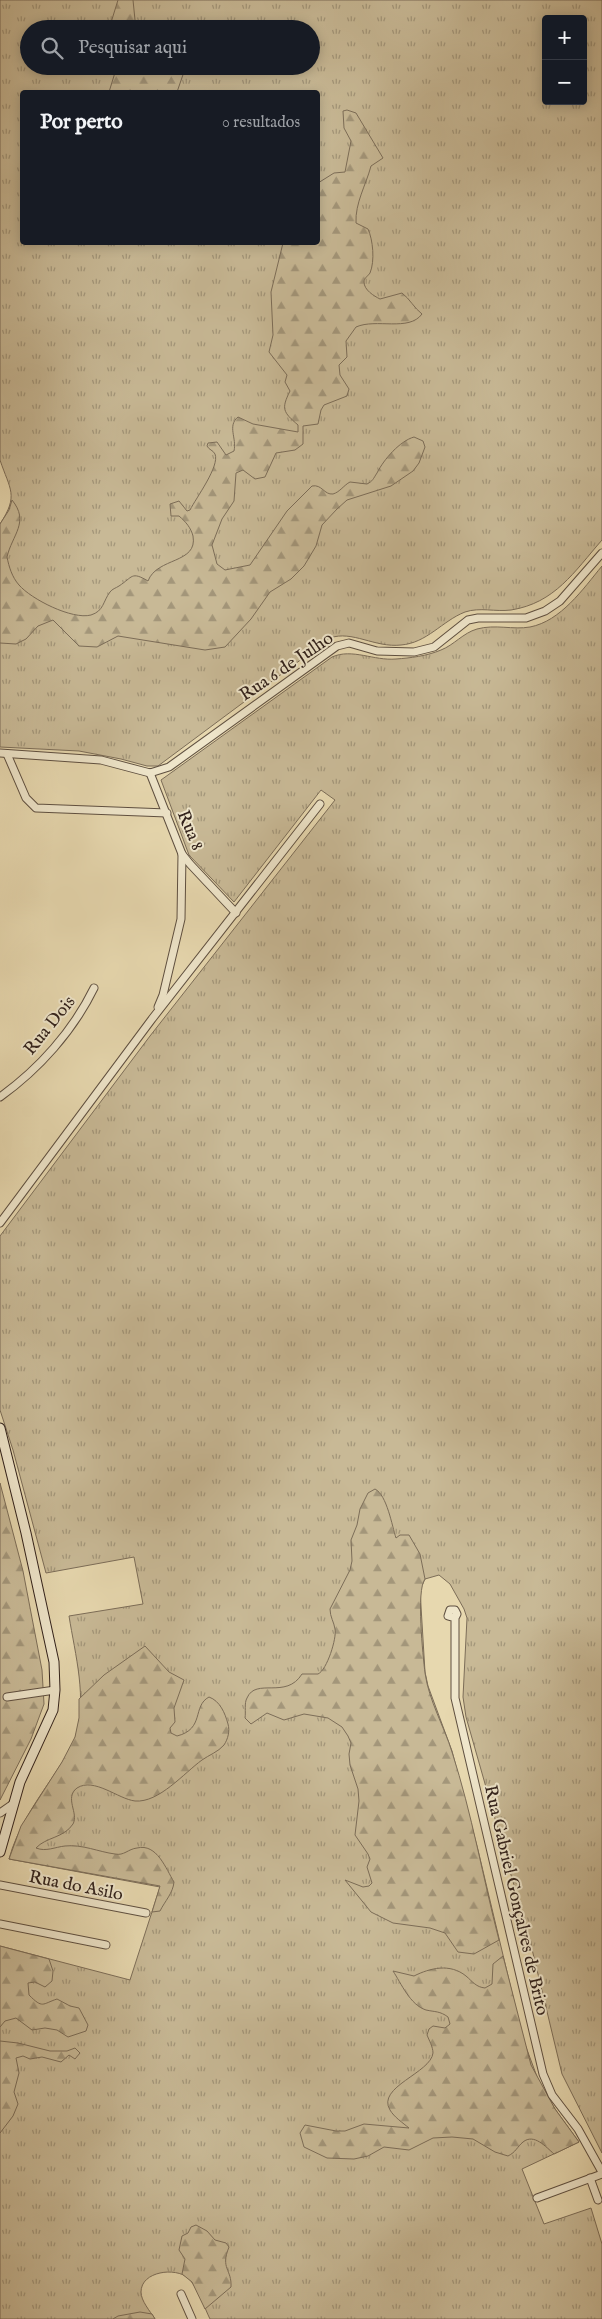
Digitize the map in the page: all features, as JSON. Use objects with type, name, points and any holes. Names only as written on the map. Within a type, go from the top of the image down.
[{"type":"street","name":"Rua 6 de Julho","points":[[150,773],[169,767],[337,646],[349,643],[376,651],[414,652],[434,647],[468,620],[478,618],[526,618],[545,611],[560,602],[602,553]]},
{"type":"street","points":[[4,754],[101,760],[150,773]]},
{"type":"street","points":[[4,754],[28,802],[36,808],[167,813]]},
{"type":"street","name":"Rua 8","points":[[150,773],[182,854],[236,914]]},
{"type":"street","points":[[0,1224],[152,1020],[320,804]]},
{"type":"street","points":[[152,1020],[163,996],[177,940],[180,919],[182,854]]},
{"type":"street","name":"Rua Dois","points":[[0,1097],[42,1061],[55,1046],[77,1019],[94,988]]},
{"type":"street","points":[[0,1428],[26,1533],[54,1662],[56,1690],[53,1710],[20,1782],[0,1852]]},
{"type":"street","name":"Rua Gabriel Gonçalves de Brito","points":[[454,1618],[455,1698],[543,2074],[552,2095],[578,2129],[602,2173]]},
{"type":"street","points":[[7,1697],[56,1690]]},
{"type":"street","points":[[0,1813],[13,1804]]},
{"type":"street","name":"Rua do Asilo","points":[[0,1885],[146,1913]]},
{"type":"street","points":[[0,1924],[106,1945]]},
{"type":"street","points":[[537,2198],[602,2173]]},
{"type":"street","points":[[590,2178],[598,2200]]},
{"type":"street","points":[[181,2294],[192,2319]]},
{"type":"green space","points":[[0,0],[602,0],[602,540],[573,574],[552,593],[540,601],[511,610],[476,610],[465,612],[427,636],[401,645],[382,644],[347,636],[330,638],[158,766],[147,766],[79,751],[0,747],[0,524],[9,506],[11,492],[0,460]]},
{"type":"green space","points":[[118,0],[133,0],[135,20],[112,20]]},
{"type":"green space","points":[[114,75],[183,75],[178,90],[110,90]]},
{"type":"green space","points":[[347,110],[356,113],[383,158],[371,166],[356,216],[356,223],[368,229],[372,245],[372,268],[365,279],[364,285],[380,299],[402,293],[422,314],[416,319],[401,324],[373,324],[356,327],[346,341],[347,357],[339,365],[340,375],[349,389],[347,396],[324,405],[318,424],[303,426],[303,444],[295,450],[276,453],[265,477],[255,479],[243,470],[236,473],[234,501],[222,519],[212,545],[217,564],[225,570],[250,565],[287,511],[312,486],[333,494],[350,482],[367,484],[373,480],[393,451],[403,442],[414,437],[423,441],[425,447],[419,463],[413,471],[391,486],[347,500],[337,509],[322,525],[316,546],[304,566],[291,579],[270,592],[251,619],[225,647],[205,650],[118,636],[97,647],[79,646],[53,620],[38,626],[26,639],[16,644],[0,643],[0,524],[9,510],[12,500],[20,515],[20,522],[7,557],[11,572],[17,582],[25,591],[52,607],[73,614],[91,615],[101,608],[111,591],[132,576],[138,576],[148,581],[153,573],[189,551],[193,545],[192,533],[188,525],[179,516],[171,516],[170,504],[179,501],[187,511],[190,510],[207,482],[216,459],[215,454],[207,446],[208,443],[217,442],[226,455],[234,451],[233,424],[238,417],[253,424],[298,432],[298,425],[289,417],[285,410],[285,402],[290,391],[285,382],[287,375],[269,352],[273,335],[271,292],[283,245],[320,245],[320,182],[334,173],[345,172],[351,141],[344,128],[343,111]]},
{"type":"green space","points":[[602,566],[602,2153],[562,2074],[531,1945],[466,1717],[463,1697],[467,1618],[450,1584],[439,1575],[425,1579],[420,1590],[425,1672],[428,1686],[452,1751],[478,1850],[523,2039],[539,2082],[555,2109],[579,2142],[522,2169],[544,2224],[591,2208],[602,2244],[602,2319],[210,2319],[192,2282],[183,2275],[168,2272],[153,2275],[147,2279],[141,2292],[142,2299],[155,2319],[0,2319],[0,1946],[130,1980],[160,1887],[9,1859],[12,1848],[27,1817],[65,1758],[75,1738],[79,1723],[79,1677],[69,1616],[143,1604],[134,1557],[46,1573],[13,1450],[0,1410],[0,1236],[150,1036],[335,800],[321,790],[234,902],[189,855],[161,780],[332,657],[355,654],[401,659],[436,652],[477,629],[490,627],[524,628],[541,624],[552,618],[570,603]]},
{"type":"green space","points":[[0,1483],[23,1571],[42,1670],[44,1704],[31,1739],[0,1800]]},
{"type":"green space","points":[[375,1489],[386,1504],[396,1538],[400,1535],[409,1535],[420,1554],[425,1579],[421,1596],[421,1624],[427,1683],[459,1775],[499,1940],[474,1954],[458,1952],[445,1933],[430,1928],[393,1923],[371,1912],[345,1880],[363,1887],[369,1886],[372,1883],[367,1867],[370,1859],[355,1835],[359,1801],[358,1789],[350,1765],[351,1743],[342,1727],[328,1718],[304,1714],[284,1720],[267,1713],[251,1724],[245,1718],[246,1700],[251,1692],[257,1689],[288,1686],[295,1682],[302,1674],[318,1674],[325,1667],[331,1653],[335,1633],[330,1609],[350,1570],[352,1561],[351,1540],[357,1525],[360,1509],[368,1493]]},
{"type":"green space","points":[[145,1646],[169,1672],[184,1680],[174,1708],[175,1722],[170,1728],[171,1733],[177,1736],[186,1733],[195,1723],[201,1706],[209,1697],[222,1708],[228,1724],[228,1735],[224,1745],[202,1760],[171,1786],[144,1800],[135,1801],[91,1785],[77,1788],[72,1796],[73,1824],[65,1832],[40,1844],[36,1848],[47,1849],[78,1846],[118,1854],[137,1848],[144,1847],[150,1849],[160,1858],[174,1882],[160,1911],[152,1912],[160,1886],[9,1859],[21,1826],[62,1762],[75,1737],[79,1718],[79,1699],[104,1675]]},
{"type":"green space","points":[[0,1946],[49,1959],[53,1971],[52,1981],[45,1987],[35,1982],[28,1983],[29,1995],[40,2004],[57,1999],[70,2006],[79,2008],[88,2025],[86,2031],[68,2037],[57,2030],[45,2028],[32,2030],[16,2018],[5,2021],[0,2027]]},
{"type":"green space","points":[[503,1956],[531,2065],[555,2109],[579,2142],[554,2154],[540,2142],[531,2139],[523,2142],[508,2156],[495,2152],[473,2139],[433,2138],[409,2150],[384,2147],[368,2156],[354,2159],[327,2158],[304,2147],[300,2133],[305,2125],[336,2131],[345,2131],[364,2124],[409,2128],[390,2110],[388,2102],[391,2094],[430,2060],[433,2053],[427,2035],[429,2029],[433,2026],[445,2028],[450,2024],[448,2017],[445,2015],[426,2010],[415,2003],[406,1993],[393,1971],[414,1976],[433,1969],[453,1969],[477,1985],[485,1988],[492,1984],[493,1964]]},
{"type":"green space","points":[[0,2041],[18,2043],[50,2051],[67,2051],[75,2048],[80,2053],[75,2059],[69,2055],[61,2062],[42,2057],[30,2059],[23,2056],[16,2058],[19,2073],[14,2092],[18,2104],[13,2116],[0,2133]]},
{"type":"green space","points":[[196,2225],[207,2231],[215,2240],[226,2243],[229,2247],[226,2265],[231,2287],[205,2309],[192,2282],[182,2274],[185,2259],[179,2250],[182,2236],[188,2233],[191,2227]]},
{"type":"green space","points":[[140,2312],[152,2314],[155,2319],[113,2319],[118,2316]]}]
